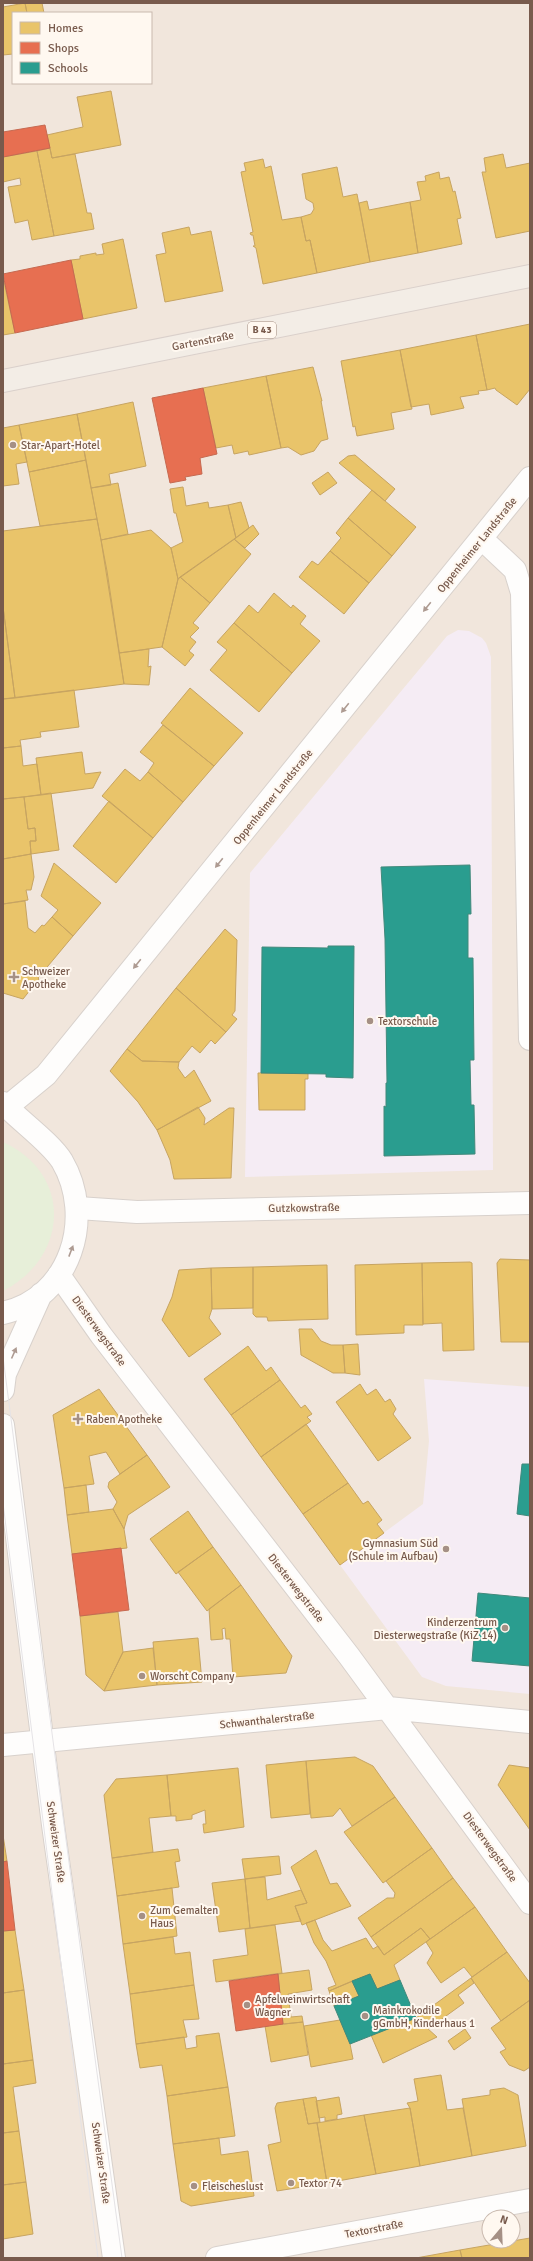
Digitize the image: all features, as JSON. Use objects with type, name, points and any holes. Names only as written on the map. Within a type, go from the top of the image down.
[{"type":"main road","name":"Gartenstraße","points":[[3,381],[527,278]]},
{"type":"street","name":"Oppenheimer Landstraße","points":[[4,1110],[46,1075],[482,540],[530,478]]},
{"type":"street","points":[[482,540],[515,570],[522,593],[528,801],[530,1039]]},
{"type":"street","points":[[3,1313],[27,1304],[42,1294],[59,1275],[74,1244],[78,1226],[78,1208],[75,1191],[61,1160],[50,1147],[4,1110]]},
{"type":"street","name":"Gutzkowstraße","points":[[78,1208],[137,1212],[530,1203]]},
{"type":"street","name":"Diesterwegstraße","points":[[59,1275],[100,1334],[388,1708],[530,1903]]},
{"type":"street","points":[[3,1390],[5,1374],[42,1294]]},
{"type":"street","name":"Schweizer Straße","points":[[3,1425],[44,1741],[53,1825],[114,2258]]},
{"type":"street","name":"Schwanthalerstraße","points":[[3,1745],[388,1708],[530,1722]]},
{"type":"street","name":"Textorstraße","points":[[217,2258],[530,2200]]},
{"type":"shaded area","points":[[3,3],[530,3],[530,2258],[3,2258]]},
{"type":"shaded area","name":"Textorschule","points":[[458,630],[469,631],[482,638],[486,643],[491,657],[493,1170],[245,1177],[250,873],[447,636]]},
{"type":"shaded area","name":"Gymnasium Süd (Schule im Aufbau)","points":[[424,1379],[530,1387],[530,1694],[446,1686],[422,1677],[340,1565],[423,1504],[429,1441]]},
{"type":"green space","points":[[3,1142],[26,1156],[42,1174],[51,1194],[54,1216],[50,1237],[41,1258],[25,1276],[3,1291]]},
{"type":"building: Homes","points":[[25,3],[27,12],[12,12],[12,54],[3,55],[3,7]]},
{"type":"building: Homes","points":[[25,3],[42,3],[44,12],[27,12]]},
{"type":"building: Homes","points":[[111,91],[121,145],[52,158],[47,135],[83,127],[77,97]]},
{"type":"building: Homes","points":[[50,148],[52,158],[75,154],[87,213],[91,213],[94,229],[54,236],[37,151]]},
{"type":"building: Homes","points":[[37,151],[54,236],[32,240],[28,220],[15,223],[8,187],[21,185],[20,178],[3,182],[3,157]]},
{"type":"building: Homes","points":[[503,154],[506,168],[530,163],[530,231],[496,238],[482,172],[486,172],[484,158]]},
{"type":"building: Homes","points":[[263,159],[265,168],[271,166],[282,220],[301,217],[306,241],[310,240],[317,273],[263,284],[256,248],[253,246],[255,246],[253,235],[250,233],[253,232],[241,172],[246,171],[244,163]]},
{"type":"building: Homes","points":[[337,167],[343,197],[357,194],[370,262],[317,273],[310,240],[306,241],[301,217],[311,214],[314,209],[313,203],[306,199],[302,174]]},
{"type":"building: Homes","points":[[439,172],[440,179],[449,177],[453,192],[455,191],[461,218],[457,219],[462,244],[418,253],[410,202],[421,200],[417,182],[426,181],[425,176]]},
{"type":"building: Homes","points":[[367,201],[369,210],[410,202],[418,253],[370,262],[359,203]]},
{"type":"building: Homes","points":[[189,227],[191,235],[211,231],[223,291],[165,302],[156,255],[166,253],[162,233]]},
{"type":"building: Homes","points":[[123,239],[137,308],[83,319],[71,260],[80,259],[80,256],[96,253],[96,255],[104,254],[102,244]]},
{"type":"building: Homes","points":[[3,277],[15,333],[3,335]]},
{"type":"building: Homes","points":[[530,324],[530,389],[517,405],[495,388],[487,390],[476,335]]},
{"type":"building: Homes","points":[[476,335],[487,390],[478,391],[479,394],[460,397],[464,408],[431,415],[429,404],[411,407],[400,350]]},
{"type":"building: Homes","points":[[400,350],[412,409],[391,413],[394,429],[357,436],[355,426],[353,427],[341,361]]},
{"type":"building: Homes","points":[[313,367],[322,401],[328,439],[321,441],[314,451],[301,455],[288,447],[281,448],[266,376]]},
{"type":"building: Homes","points":[[266,376],[281,448],[249,455],[248,451],[234,454],[232,445],[216,448],[203,388]]},
{"type":"building: Homes","points":[[133,402],[146,466],[109,474],[111,485],[91,488],[77,414]]},
{"type":"building: Homes","points":[[77,414],[86,460],[29,472],[19,425]]},
{"type":"building: Homes","name":"Star-Apart-Hotel","points":[[19,425],[27,462],[16,464],[19,484],[3,486],[3,428]]},
{"type":"building: Homes","points":[[355,455],[395,489],[385,501],[339,463],[348,456]]},
{"type":"building: Homes","points":[[86,460],[97,519],[40,526],[29,472]]},
{"type":"building: Homes","points":[[328,472],[337,483],[320,495],[312,483]]},
{"type":"building: Homes","points":[[118,483],[128,534],[101,540],[91,488]]},
{"type":"building: Homes","points":[[183,487],[186,506],[208,502],[209,508],[228,505],[236,538],[178,579],[171,548],[183,542],[176,513],[174,513],[170,489]]},
{"type":"building: Homes","points":[[372,490],[416,527],[392,556],[348,518]]},
{"type":"building: Homes","points":[[241,502],[249,528],[236,538],[228,505]]},
{"type":"building: Homes","points":[[348,518],[392,556],[369,583],[330,551],[341,538],[336,533]]},
{"type":"building: Homes","points":[[97,519],[107,571],[124,684],[15,698],[3,607],[3,531]]},
{"type":"building: Homes","points":[[253,525],[259,534],[245,548],[234,539]]},
{"type":"building: Homes","points":[[151,530],[171,548],[178,579],[162,647],[119,653],[101,540]]},
{"type":"building: Homes","points":[[234,539],[251,554],[210,603],[180,577]]},
{"type":"building: Homes","points":[[330,551],[369,583],[344,614],[299,577],[312,561],[318,565]]},
{"type":"building: Homes","points":[[180,577],[210,603],[193,623],[199,628],[190,637],[196,642],[189,651],[194,655],[185,666],[162,647],[178,579]]},
{"type":"building: Homes","points":[[274,593],[291,608],[293,605],[306,616],[300,624],[320,641],[292,673],[234,623],[249,605],[258,613]]},
{"type":"building: Homes","points":[[3,607],[15,698],[3,699]]},
{"type":"building: Homes","points":[[234,623],[292,673],[259,712],[210,670],[227,650],[217,642]]},
{"type":"building: Homes","points":[[149,649],[148,667],[151,666],[149,685],[124,684],[119,653]]},
{"type":"building: Homes","points":[[190,688],[243,733],[214,766],[161,723]]},
{"type":"building: Homes","points":[[74,690],[79,727],[40,732],[41,737],[20,740],[21,746],[3,748],[3,699]]},
{"type":"building: Homes","points":[[163,725],[214,766],[183,802],[148,772],[154,763],[140,752]]},
{"type":"building: Homes","points":[[21,746],[23,766],[37,764],[41,795],[3,799],[3,748]]},
{"type":"building: Homes","points":[[82,752],[85,774],[101,772],[93,788],[41,795],[36,758]]},
{"type":"building: Homes","points":[[125,769],[140,781],[148,772],[183,802],[153,838],[102,796]]},
{"type":"building: Homes","points":[[51,793],[59,850],[31,854],[30,841],[36,841],[35,828],[28,829],[24,797]]},
{"type":"building: Homes","points":[[24,797],[28,829],[35,828],[36,841],[30,841],[31,854],[3,859],[3,799]]},
{"type":"building: Homes","points":[[109,801],[153,838],[116,883],[73,846]]},
{"type":"building: Homes","points":[[31,854],[34,877],[31,890],[26,890],[28,900],[3,904],[3,859]]},
{"type":"building: Homes","points":[[54,863],[101,903],[73,936],[52,917],[58,910],[41,896]]},
{"type":"building: Homes","points":[[25,901],[28,928],[35,933],[52,917],[73,936],[38,978],[39,979],[23,999],[3,993],[3,904]]},
{"type":"building: Homes","points":[[225,929],[237,940],[235,1011],[232,1015],[237,1019],[226,1032],[176,988]]},
{"type":"building: Homes","points":[[176,988],[226,1032],[215,1044],[211,1040],[200,1053],[192,1046],[179,1062],[142,1061],[127,1049]]},
{"type":"building: Homes","points":[[127,1049],[142,1061],[179,1062],[178,1068],[185,1078],[194,1070],[211,1101],[157,1130],[138,1102],[110,1071]]},
{"type":"building: Homes","points":[[258,1073],[308,1073],[308,1079],[305,1079],[305,1110],[259,1110]]},
{"type":"building: Homes","points":[[198,1107],[205,1118],[204,1125],[229,1108],[234,1108],[231,1178],[174,1179],[170,1160],[157,1130]]},
{"type":"building: Homes","points":[[500,1259],[530,1260],[530,1342],[501,1342],[497,1263]]},
{"type":"building: Homes","points":[[422,1263],[472,1263],[474,1350],[443,1351],[442,1323],[423,1324]]},
{"type":"building: Homes","points":[[422,1263],[423,1325],[404,1325],[404,1333],[356,1335],[355,1265]]},
{"type":"building: Homes","points":[[327,1265],[328,1319],[268,1321],[267,1317],[256,1317],[253,1314],[253,1267]]},
{"type":"building: Homes","points":[[253,1267],[253,1308],[212,1309],[211,1268]]},
{"type":"building: Homes","points":[[211,1268],[212,1309],[209,1318],[221,1334],[189,1357],[162,1320],[172,1297],[179,1270]]},
{"type":"building: Homes","points":[[299,1329],[312,1329],[321,1341],[331,1345],[343,1345],[345,1373],[333,1373],[301,1355]]},
{"type":"building: Homes","points":[[358,1344],[360,1375],[345,1373],[343,1345]]},
{"type":"building: Homes","points":[[248,1346],[266,1371],[271,1367],[280,1380],[231,1415],[204,1379]]},
{"type":"building: Homes","points":[[280,1380],[301,1408],[305,1405],[312,1414],[307,1417],[311,1421],[261,1457],[231,1415]]},
{"type":"building: Homes","points":[[360,1384],[367,1395],[376,1389],[385,1402],[390,1399],[396,1409],[393,1414],[411,1438],[378,1461],[336,1402]]},
{"type":"building: Homes","points":[[99,1389],[147,1455],[120,1474],[106,1452],[89,1456],[94,1484],[64,1488],[53,1415]]},
{"type":"building: Homes","points":[[306,1424],[348,1483],[303,1514],[261,1457]]},
{"type":"building: Homes","points":[[147,1455],[170,1487],[128,1515],[124,1529],[113,1509],[117,1502],[108,1487],[109,1482]]},
{"type":"building: Homes","points":[[348,1483],[363,1504],[368,1501],[382,1520],[377,1524],[384,1533],[340,1565],[303,1514]]},
{"type":"building: Homes","points":[[86,1485],[89,1512],[67,1515],[64,1488]]},
{"type":"building: Homes","points":[[113,1509],[124,1529],[127,1548],[72,1554],[67,1515]]},
{"type":"building: Homes","points":[[188,1511],[213,1547],[176,1574],[150,1539]]},
{"type":"building: Homes","points":[[213,1547],[241,1585],[207,1611],[178,1572]]},
{"type":"building: Homes","points":[[241,1585],[292,1656],[286,1673],[233,1677],[230,1639],[226,1639],[225,1628],[222,1629],[223,1639],[211,1640],[209,1609]]},
{"type":"building: Homes","points":[[118,1612],[123,1652],[104,1691],[86,1675],[80,1616]]},
{"type":"building: Homes","points":[[198,1638],[202,1682],[157,1685],[153,1642]]},
{"type":"building: Homes","points":[[153,1648],[157,1685],[104,1691],[123,1652]]},
{"type":"building: Homes","points":[[355,1757],[373,1766],[395,1797],[352,1826],[340,1808],[333,1816],[311,1818],[306,1761]]},
{"type":"building: Homes","points":[[306,1761],[310,1814],[271,1818],[266,1765]]},
{"type":"building: Homes","points":[[509,1765],[530,1768],[530,1830],[498,1785]]},
{"type":"building: Homes","points":[[238,1768],[244,1827],[204,1833],[203,1824],[206,1824],[205,1810],[192,1815],[192,1819],[176,1821],[176,1816],[171,1816],[167,1775]]},
{"type":"building: Homes","points":[[167,1775],[171,1816],[149,1818],[153,1852],[112,1858],[104,1795],[116,1779]]},
{"type":"building: Homes","points":[[395,1797],[432,1848],[383,1883],[344,1832]]},
{"type":"building: Homes","points":[[3,1835],[7,1861],[3,1862]]},
{"type":"building: Homes","points":[[432,1848],[453,1878],[371,1937],[358,1918],[387,1898],[394,1898],[395,1893],[386,1881]]},
{"type":"building: Homes","points":[[178,1849],[180,1861],[175,1862],[179,1887],[117,1896],[112,1858]]},
{"type":"building: Homes","points":[[316,1850],[330,1884],[337,1883],[351,1906],[302,1925],[295,1906],[307,1903],[291,1867]]},
{"type":"building: Homes","points":[[279,1856],[281,1874],[245,1879],[242,1859]]},
{"type":"building: Homes","points":[[265,1877],[267,1900],[301,1890],[307,1903],[295,1906],[301,1921],[250,1928],[245,1879]]},
{"type":"building: Homes","points":[[453,1878],[475,1907],[430,1939],[421,1928],[384,1955],[371,1937]]},
{"type":"building: Homes","points":[[245,1879],[250,1928],[219,1932],[212,1883]]},
{"type":"building: Homes","points":[[172,1888],[177,1936],[123,1944],[117,1896]]},
{"type":"building: Homes","points":[[475,1907],[507,1952],[472,1977],[464,1967],[441,1983],[427,1963],[433,1953],[426,1942]]},
{"type":"building: Homes","points":[[315,1920],[323,1940],[332,1951],[366,1938],[373,1949],[378,1946],[384,1955],[421,1928],[430,1939],[394,1965],[400,1980],[377,1989],[370,1974],[329,1991],[328,1988],[336,1985],[326,1961],[314,1943],[306,1923]]},
{"type":"building: Homes","points":[[275,1925],[282,1973],[216,1982],[213,1960],[248,1955],[245,1929]]},
{"type":"building: Homes","points":[[15,1930],[24,1990],[3,1993],[3,1931]]},
{"type":"building: Homes","points":[[173,1937],[175,1954],[190,1952],[194,1985],[130,1994],[123,1944]]},
{"type":"building: Homes","points":[[507,1952],[530,1983],[530,2000],[501,2021],[471,1978]]},
{"type":"building: Homes","points":[[309,1970],[312,1990],[288,1994],[291,2017],[302,2016],[303,2022],[283,2024],[278,1974]]},
{"type":"building: Homes","points":[[471,1978],[474,1983],[458,1995],[464,2003],[428,2029],[416,2018]]},
{"type":"building: Homes","points":[[352,1981],[359,1996],[334,2006],[329,1991]]},
{"type":"building: Homes","points":[[194,1985],[199,2019],[183,2020],[187,2037],[136,2044],[130,1994]]},
{"type":"building: Homes","points":[[24,1990],[33,2060],[3,2064],[3,1993]]},
{"type":"building: Homes","points":[[530,2000],[530,2067],[524,2071],[509,2065],[500,2052],[506,2049],[491,2028]]},
{"type":"building: Homes","points":[[416,2018],[437,2037],[383,2063],[371,2035]]},
{"type":"building: Homes","points":[[340,2020],[350,2044],[353,2059],[311,2067],[304,2026]]},
{"type":"building: Homes","points":[[303,2022],[308,2055],[271,2062],[265,2026]]},
{"type":"building: Homes","points":[[465,2029],[471,2038],[454,2050],[448,2041]]},
{"type":"building: Homes","points":[[219,2033],[228,2087],[167,2096],[162,2065],[140,2068],[136,2044],[184,2037],[186,2049],[197,2047],[196,2036]]},
{"type":"building: Homes","points":[[33,2060],[36,2083],[13,2087],[19,2131],[3,2133],[3,2064]]},
{"type":"building: Homes","points":[[441,2075],[447,2110],[463,2108],[472,2156],[420,2166],[410,2108],[407,2103],[418,2101],[414,2079]]},
{"type":"building: Homes","points":[[228,2087],[235,2136],[173,2144],[167,2096]]},
{"type":"building: Homes","points":[[504,2088],[518,2095],[526,2146],[472,2156],[462,2099],[490,2095],[490,2090]]},
{"type":"building: Homes","points":[[316,2097],[320,2122],[308,2124],[303,2099]]},
{"type":"building: Homes","points":[[339,2097],[342,2114],[337,2115],[337,2119],[325,2121],[325,2117],[319,2118],[316,2101]]},
{"type":"building: Homes","points":[[303,2099],[308,2124],[317,2123],[327,2183],[277,2191],[268,2145],[281,2142],[275,2108],[277,2103]]},
{"type":"building: Homes","points":[[410,2108],[420,2166],[376,2174],[364,2115]]},
{"type":"building: Homes","points":[[364,2115],[376,2174],[327,2183],[317,2123]]},
{"type":"building: Homes","points":[[19,2131],[26,2182],[3,2185],[3,2133]]},
{"type":"building: Homes","points":[[219,2138],[221,2155],[248,2151],[254,2196],[191,2206],[181,2201],[173,2144]]},
{"type":"building: Homes","points":[[26,2182],[33,2234],[3,2239],[3,2185]]},
{"type":"building: Homes","points":[[530,2238],[530,2258],[462,2258],[460,2250],[481,2246],[481,2249],[521,2249],[521,2240]]},
{"type":"building: Homes","points":[[460,2250],[462,2258],[416,2258]]},
{"type":"building: Shops","points":[[45,125],[50,148],[3,157],[3,132]]},
{"type":"building: Shops","points":[[71,260],[83,319],[15,333],[3,274]]},
{"type":"building: Shops","points":[[203,388],[217,454],[200,458],[202,474],[185,477],[186,480],[170,483],[152,398]]},
{"type":"building: Shops","points":[[121,1548],[129,1610],[80,1616],[72,1554]]},
{"type":"building: Shops","points":[[7,1861],[15,1930],[3,1931],[3,1862]]},
{"type":"building: Shops","points":[[278,1974],[283,2024],[236,2031],[229,1981]]},
{"type":"building: Schools","points":[[470,865],[471,914],[468,914],[468,958],[473,958],[474,1060],[470,1060],[471,1105],[474,1105],[475,1154],[384,1156],[384,1106],[386,1107],[387,1083],[385,939],[381,867]]},
{"type":"building: Schools","points":[[328,946],[354,946],[353,1078],[326,1077],[326,1074],[261,1073],[262,947],[328,948]]},
{"type":"building: Schools","points":[[522,1464],[530,1464],[530,1516],[517,1514]]},
{"type":"building: Schools","points":[[478,1593],[530,1598],[530,1666],[472,1661]]},
{"type":"building: Schools","points":[[370,1974],[377,1989],[400,1980],[416,2018],[350,2044],[334,2006],[359,1996],[352,1981]]},
{"type":"tram line","points":[[3,1357],[122,2258]]},
{"type":"tram line","points":[[3,1503],[98,2258]]},
{"type":"place","name":"Star-Apart-Hotel","points":[[13,445]]},
{"type":"place","name":"Schweizer Apotheke","points":[[14,977]]},
{"type":"place","name":"Textorschule","points":[[370,1021]]},
{"type":"place","name":"Raben Apotheke","points":[[78,1419]]},
{"type":"place","name":"Gymnasium Süd (Schule im Aufbau)","points":[[446,1549]]},
{"type":"place","name":"Kinderzentrum Diesterwegstraße (KiZ 14)","points":[[505,1628]]},
{"type":"place","name":"Worscht Company","points":[[142,1676]]},
{"type":"place","name":"Zum Gemalten Haus","points":[[142,1916]]},
{"type":"place","name":"Apfelweinwirtschaft Wagner","points":[[247,2005]]},
{"type":"place","name":"Mainkrokodile gGmbH, Kinderhaus 1","points":[[365,2016]]},
{"type":"place","name":"Textor 74","points":[[291,2183]]},
{"type":"place","name":"Fleischeslust","points":[[194,2186]]}]
